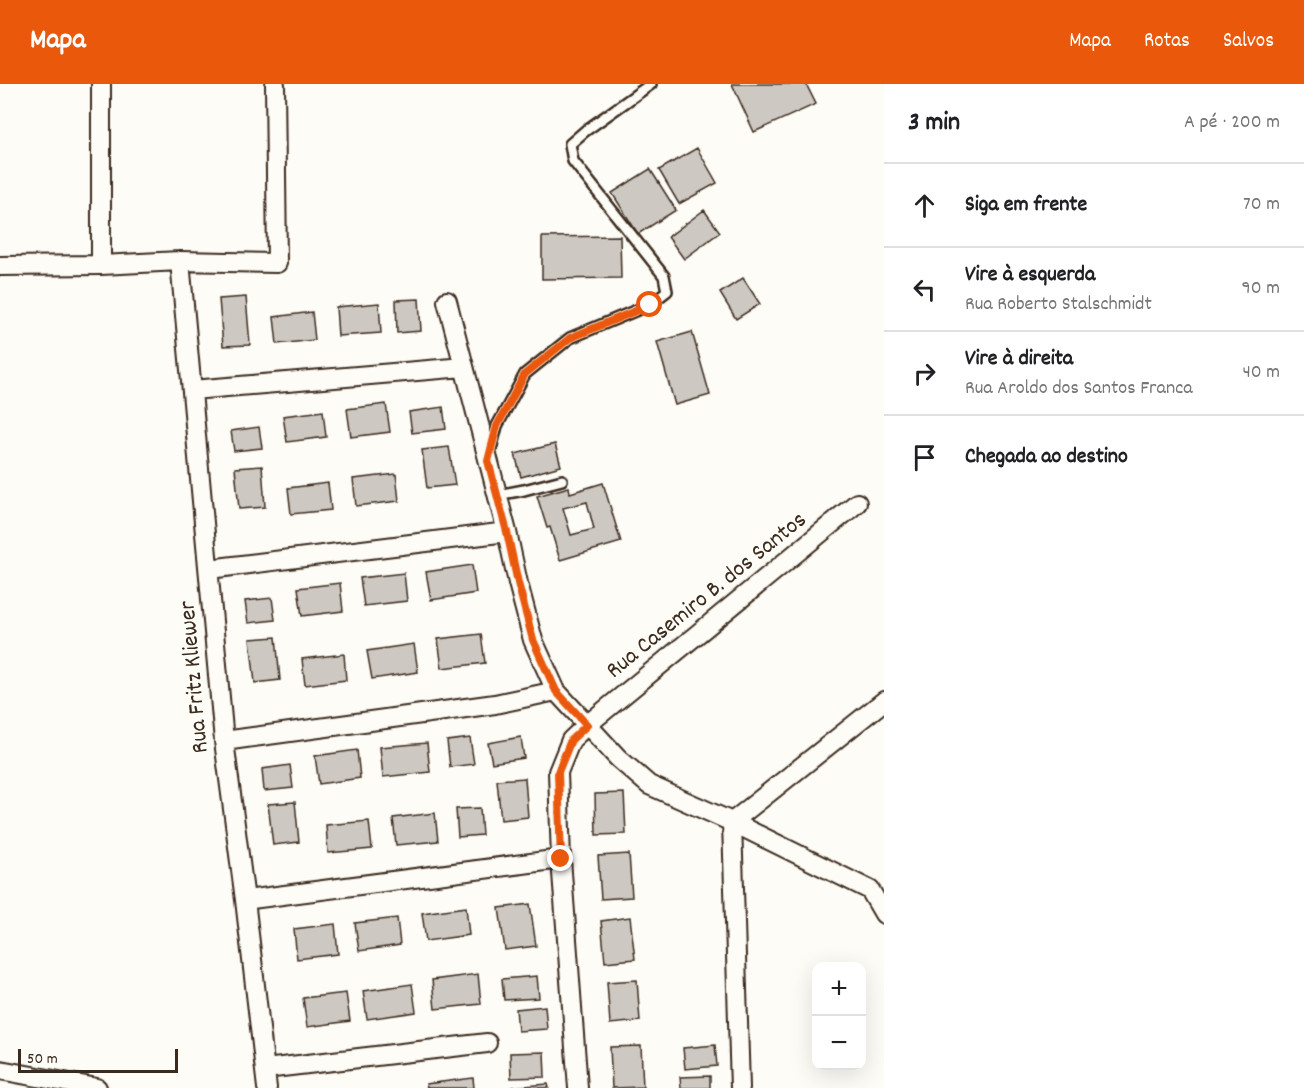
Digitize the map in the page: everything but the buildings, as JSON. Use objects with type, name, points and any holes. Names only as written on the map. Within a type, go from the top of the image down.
[{"type":"street","points":[[101,265],[102,84]]},
{"type":"street","points":[[0,266],[101,265],[180,261],[277,262],[275,84]]},
{"type":"street","name":"Rua Fritz Kliewer","points":[[180,261],[224,741],[246,900],[267,1088]]},
{"type":"street","points":[[447,301],[533,640],[556,691],[618,758],[649,785],[732,822],[870,890],[884,914]]},
{"type":"street","points":[[192,390],[464,367]]},
{"type":"street","name":"Rua Casemiro B. dos Santos","points":[[578,1088],[561,859],[558,772],[571,740],[857,503]]},
{"type":"street","points":[[209,569],[507,532]]},
{"type":"street","points":[[224,741],[495,704],[556,691]]},
{"type":"street","points":[[732,822],[884,701]]},
{"type":"street","points":[[732,822],[740,1088]]},
{"type":"street","points":[[246,900],[561,859]]},
{"type":"street","points":[[264,1069],[488,1043]]},
{"type":"street","points":[[0,1070],[97,1088]]},
{"type":"lane","points":[[488,461],[497,426],[525,374],[570,338],[650,305],[667,291],[664,276],[573,161],[570,144],[651,84]]},
{"type":"lane","points":[[497,495],[562,480]]},
{"type":"route","points":[[561,859],[558,772],[571,740],[587,725],[556,691],[533,640],[488,461],[497,426],[525,374],[570,338],[650,305]]}]
